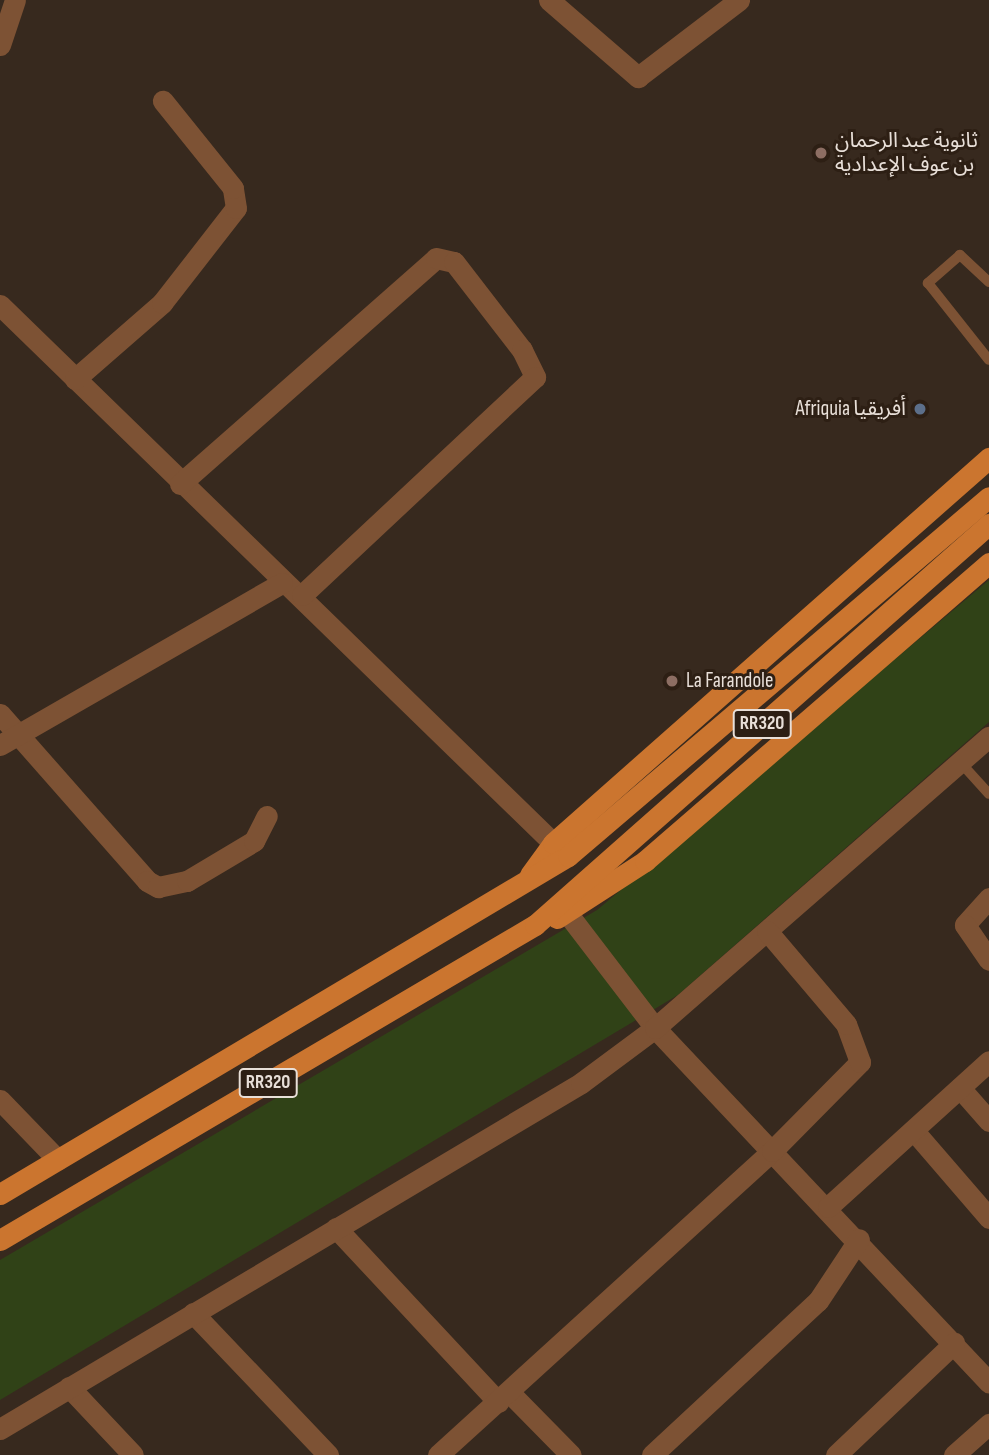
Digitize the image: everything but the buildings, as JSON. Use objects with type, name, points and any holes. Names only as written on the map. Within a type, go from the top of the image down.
[{"type":"main road","name":"RR320","points":[[526,880],[553,843],[989,458]]},
{"type":"main road","name":"RR320","points":[[0,1194],[568,856],[677,770],[989,497]]},
{"type":"main road","name":"RR320","points":[[565,909],[989,524]]},
{"type":"main road","name":"RR320","points":[[0,1240],[645,860],[989,563]]},
{"type":"street","points":[[0,45],[15,0]]},
{"type":"street","points":[[549,0],[638,77],[739,0]]},
{"type":"street","points":[[75,379],[162,303],[236,208],[233,188],[163,101]]},
{"type":"street","points":[[180,484],[436,258],[454,262],[522,350],[535,377],[302,595]]},
{"type":"street","points":[[0,305],[180,484],[282,583],[302,595],[553,843]]},
{"type":"street","points":[[9,740],[282,583]]},
{"type":"street","points":[[0,714],[9,740],[147,881],[159,887],[187,881],[254,841],[267,816]]},
{"type":"street","points":[[0,1429],[336,1228],[492,1141],[654,1028],[989,737]]},
{"type":"street","points":[[989,898],[965,925],[989,960]]},
{"type":"street","points":[[565,909],[654,1028],[859,1239],[989,1383]]},
{"type":"street","points":[[438,1455],[772,1151],[855,1070],[861,1051],[846,1024],[767,931]]},
{"type":"street","points":[[828,1207],[989,1061]]},
{"type":"street","points":[[960,1088],[989,1121]]},
{"type":"street","points":[[0,1100],[58,1160]]},
{"type":"street","points":[[914,1131],[989,1218]]},
{"type":"street","points":[[336,1228],[503,1397],[571,1455]]},
{"type":"street","points":[[652,1455],[818,1301],[859,1239]]},
{"type":"street","points":[[193,1313],[328,1455]]},
{"type":"street","points":[[835,1455],[954,1343]]},
{"type":"street","points":[[69,1387],[133,1455]]},
{"type":"street","points":[[954,1455],[989,1424]]},
{"type":"lane","points":[[989,282],[960,256],[928,283],[989,360]]},
{"type":"lane","points":[[960,762],[989,792]]},
{"type":"green space","points":[[989,580],[989,722],[678,995],[0,1400],[0,1260],[597,910]]},
{"type":"place","name":"ثانوية عبد الرحمان بن عوف الإعدادية","points":[[821,153]]},
{"type":"place","name":"Afriquia أفريقيا","points":[[920,409]]},
{"type":"place","name":"La Farandole","points":[[672,681]]}]
